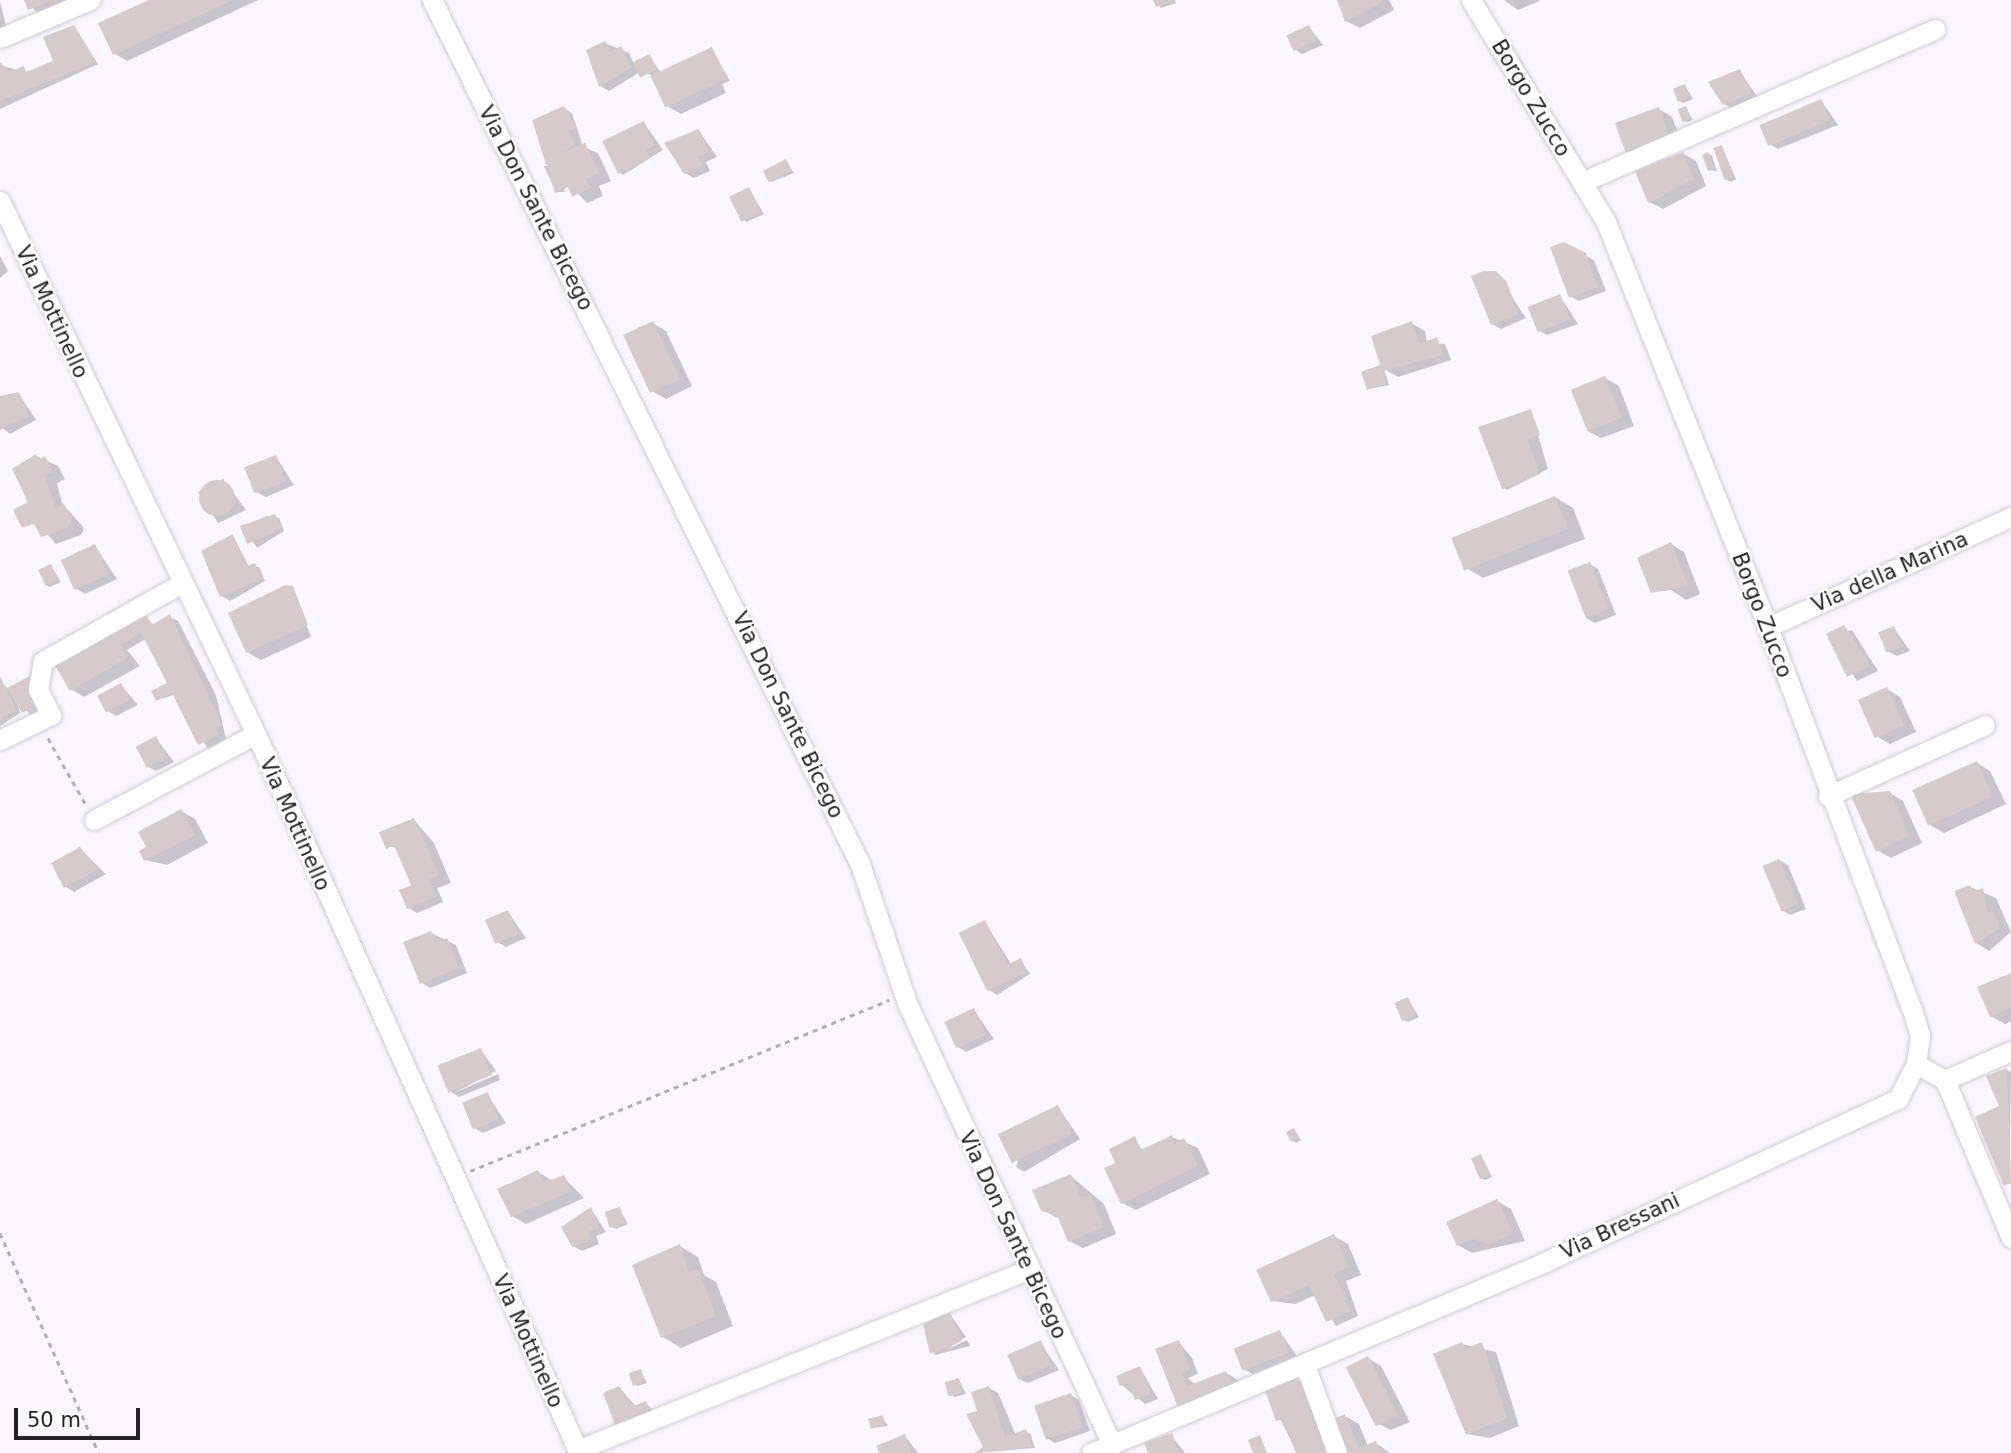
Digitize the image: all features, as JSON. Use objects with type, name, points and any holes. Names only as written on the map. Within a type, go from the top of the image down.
[{"type":"street","points":[[0,38],[90,0]]},
{"type":"street","name":"Via Don Sante Bicego","points":[[432,0],[783,700],[860,864],[905,993],[1029,1269],[1112,1445]]},
{"type":"street","name":"Borgo Zucco","points":[[1471,0],[1605,222],[1768,627],[1828,796],[1914,1016],[1920,1035],[1916,1064]]},
{"type":"street","points":[[1582,182],[1935,29]]},
{"type":"street","name":"Via Mottinello","points":[[0,201],[256,734],[578,1452]]},
{"type":"street","name":"Via della Marina","points":[[1768,627],[2011,517]]},
{"type":"street","points":[[0,740],[51,715],[38,689],[43,660],[182,583]]},
{"type":"street","points":[[1828,796],[1985,725]]},
{"type":"street","points":[[94,820],[256,734]]},
{"type":"street","points":[[1945,1080],[2011,1051]]},
{"type":"street","points":[[1916,1064],[1945,1080],[2011,1238]]},
{"type":"street","name":"Via Bressani","points":[[1091,1453],[1304,1365],[1898,1098],[1916,1064]]},
{"type":"street","points":[[578,1452],[1029,1269]]},
{"type":"street","points":[[1304,1365],[1337,1453]]},
{"type":"path","points":[[38,721],[94,820]]},
{"type":"path","points":[[454,1178],[905,993]]},
{"type":"path","points":[[0,1233],[99,1453]]},
{"type":"building","points":[[24,0],[54,0],[28,10]]},
{"type":"building","points":[[149,0],[233,0],[113,55],[98,23]]},
{"type":"building","points":[[1153,0],[1175,0],[1156,7]]},
{"type":"building","points":[[1337,0],[1381,0],[1382,2],[1345,22]]},
{"type":"building","points":[[74,25],[96,62],[0,101],[0,62],[8,72],[24,66],[26,72],[53,61],[43,37]]},
{"type":"building","points":[[1309,25],[1316,40],[1294,51],[1286,36]]},
{"type":"building","points":[[605,41],[610,52],[621,46],[631,68],[599,87],[586,50]]},
{"type":"building","points":[[712,47],[727,79],[665,107],[650,76]]},
{"type":"building","points":[[650,54],[657,69],[640,77],[633,62]]},
{"type":"building","points":[[1740,69],[1751,94],[1723,105],[1708,82]]},
{"type":"building","points":[[1685,84],[1690,97],[1678,102],[1673,89]]},
{"type":"building","points":[[1821,99],[1830,120],[1768,146],[1759,125]]},
{"type":"building","points":[[564,106],[577,127],[569,131],[575,143],[561,154],[585,143],[599,173],[586,179],[590,188],[572,197],[568,187],[555,193],[532,120]]},
{"type":"building","points":[[1686,106],[1691,119],[1683,122],[1678,109]]},
{"type":"building","points":[[1659,107],[1670,137],[1626,153],[1615,123]]},
{"type":"building","points":[[644,121],[655,145],[646,150],[650,158],[618,174],[602,141]]},
{"type":"building","points":[[699,129],[709,152],[698,157],[702,166],[684,174],[664,143]]},
{"type":"building","points":[[1722,145],[1733,177],[1725,180],[1713,148]]},
{"type":"building","points":[[1683,152],[1694,179],[1648,203],[1635,171]]},
{"type":"building","points":[[1708,152],[1715,169],[1708,171],[1702,155]]},
{"type":"building","points":[[786,159],[792,171],[769,182],[763,171]]},
{"type":"building","points":[[749,187],[761,212],[742,222],[729,197]]},
{"type":"building","points":[[1564,242],[1586,253],[1598,287],[1569,298],[1550,247]]},
{"type":"building","points":[[1484,271],[1496,271],[1506,281],[1519,314],[1491,325],[1471,276]]},
{"type":"building","points":[[1560,294],[1570,319],[1538,332],[1528,307]]},
{"type":"building","points":[[653,321],[680,379],[650,393],[623,335]]},
{"type":"building","points":[[1412,321],[1420,344],[1437,337],[1443,355],[1383,371],[1386,384],[1367,390],[1361,372],[1380,365],[1371,336]]},
{"type":"building","points":[[1605,376],[1622,418],[1588,432],[1571,390]]},
{"type":"building","points":[[19,392],[29,415],[0,430],[0,396]]},
{"type":"building","points":[[1531,409],[1540,435],[1527,439],[1540,474],[1502,489],[1478,427]]},
{"type":"building","points":[[36,454],[38,460],[45,456],[53,472],[45,476],[56,508],[64,504],[72,519],[67,528],[41,537],[33,522],[22,528],[13,510],[28,502],[12,469]]},
{"type":"building","points":[[276,455],[286,481],[254,493],[244,467]]},
{"type":"building","points":[[217,480],[230,485],[235,498],[230,511],[217,516],[204,511],[199,498],[204,485]]},
{"type":"building","points":[[1555,496],[1568,528],[1464,570],[1451,538]]},
{"type":"building","points":[[275,514],[282,529],[247,544],[240,526]]},
{"type":"building","points":[[233,534],[246,566],[255,563],[262,579],[220,597],[201,551]]},
{"type":"building","points":[[1671,542],[1688,586],[1651,593],[1637,558]]},
{"type":"building","points":[[95,544],[109,574],[75,590],[61,560]]},
{"type":"building","points":[[1590,562],[1608,610],[1586,618],[1568,571]]},
{"type":"building","points":[[51,564],[58,580],[45,585],[38,570]]},
{"type":"building","points":[[285,585],[293,586],[308,625],[246,653],[228,613]]},
{"type":"building","points":[[146,614],[152,625],[170,614],[222,725],[215,728],[218,735],[198,745],[172,693],[156,701],[151,691],[167,683],[141,633],[121,645],[127,658],[70,691],[54,664]]},
{"type":"building","points":[[1844,625],[1870,666],[1847,677],[1826,634]]},
{"type":"building","points":[[1894,626],[1902,646],[1886,653],[1878,632]]},
{"type":"building","points":[[34,674],[40,704],[22,713],[7,688]]},
{"type":"building","points":[[0,676],[17,711],[0,718]]},
{"type":"building","points":[[121,683],[130,700],[106,712],[97,696]]},
{"type":"building","points":[[1887,687],[1904,725],[1875,738],[1858,700]]},
{"type":"building","points":[[156,736],[167,757],[147,768],[136,747]]},
{"type":"building","points":[[1977,761],[1993,797],[1928,826],[1912,790]]},
{"type":"building","points":[[1890,791],[1909,836],[1876,852],[1850,794]]},
{"type":"building","points":[[181,809],[195,835],[144,861],[139,851],[146,847],[138,832]]},
{"type":"building","points":[[414,818],[439,875],[428,879],[436,897],[407,909],[399,890],[411,885],[394,845],[386,849],[379,832]]},
{"type":"building","points":[[80,847],[98,869],[64,888],[51,863]]},
{"type":"building","points":[[1779,859],[1798,904],[1782,911],[1762,866]]},
{"type":"building","points":[[1970,885],[1973,892],[1983,888],[1988,913],[1993,911],[2000,928],[1975,944],[1954,891]]},
{"type":"building","points":[[508,910],[518,934],[495,944],[485,920]]},
{"type":"building","points":[[985,920],[1007,965],[1021,958],[1027,972],[987,991],[959,933]]},
{"type":"building","points":[[431,931],[435,943],[447,938],[459,968],[420,984],[403,942]]},
{"type":"building","points":[[2011,973],[2011,1008],[1990,1017],[1977,987]]},
{"type":"building","points":[[1408,997],[1416,1015],[1402,1021],[1394,1003]]},
{"type":"building","points":[[974,1008],[986,1034],[956,1048],[944,1022]]},
{"type":"building","points":[[481,1048],[492,1075],[448,1092],[437,1066]]},
{"type":"building","points":[[2007,1068],[2011,1183],[2004,1186],[1975,1117],[1999,1106],[1986,1076]]},
{"type":"building","points":[[488,1092],[499,1119],[473,1129],[462,1102]]},
{"type":"building","points":[[1058,1105],[1072,1134],[1012,1163],[998,1134]]},
{"type":"building","points":[[1294,1128],[1299,1138],[1291,1142],[1286,1132]]},
{"type":"building","points":[[1172,1135],[1175,1143],[1184,1138],[1198,1166],[1121,1204],[1104,1168],[1115,1163],[1109,1149],[1135,1136],[1141,1150]]},
{"type":"building","points":[[1481,1154],[1490,1175],[1480,1179],[1471,1158]]},
{"type":"building","points":[[538,1170],[543,1183],[564,1175],[572,1191],[511,1217],[497,1189]]},
{"type":"building","points":[[1071,1174],[1081,1198],[1090,1194],[1104,1227],[1068,1242],[1057,1215],[1041,1211],[1032,1190]]},
{"type":"building","points":[[1497,1199],[1513,1234],[1488,1245],[1474,1239],[1457,1246],[1446,1222]]},
{"type":"building","points":[[591,1207],[599,1228],[588,1232],[591,1240],[572,1247],[561,1227]]},
{"type":"building","points":[[620,1207],[625,1223],[610,1228],[605,1212]]},
{"type":"building","points":[[1334,1234],[1349,1267],[1334,1274],[1351,1311],[1326,1322],[1309,1285],[1271,1302],[1256,1270]]},
{"type":"building","points":[[680,1244],[689,1272],[698,1269],[716,1316],[661,1338],[632,1265]]},
{"type":"building","points":[[950,1312],[962,1341],[930,1354],[923,1324]]},
{"type":"building","points":[[1280,1330],[1289,1352],[1243,1371],[1234,1349]]},
{"type":"building","points":[[1041,1340],[1052,1365],[1018,1380],[1007,1355]]},
{"type":"building","points":[[1179,1340],[1190,1370],[1182,1373],[1188,1386],[1226,1371],[1233,1389],[1179,1410],[1155,1349]]},
{"type":"building","points":[[1462,1342],[1465,1349],[1482,1342],[1507,1418],[1466,1435],[1433,1354]]},
{"type":"building","points":[[1368,1356],[1398,1415],[1376,1426],[1346,1367]]},
{"type":"building","points":[[1140,1366],[1151,1394],[1135,1400],[1129,1383],[1120,1386],[1116,1376]]},
{"type":"building","points":[[641,1369],[645,1381],[633,1385],[629,1373]]},
{"type":"building","points":[[959,1378],[963,1392],[949,1397],[945,1382]]},
{"type":"building","points":[[1297,1378],[1327,1453],[1296,1453],[1283,1419],[1276,1421],[1265,1390]]},
{"type":"building","points":[[619,1386],[634,1406],[646,1401],[649,1409],[615,1425],[603,1393]]},
{"type":"building","points":[[989,1386],[1005,1437],[1026,1429],[1032,1447],[974,1453],[983,1447],[966,1414],[977,1411],[971,1392]]},
{"type":"building","points":[[1071,1393],[1083,1427],[1046,1440],[1034,1406]]},
{"type":"building","points":[[1345,1414],[1359,1448],[1376,1441],[1381,1453],[1341,1453],[1328,1421]]},
{"type":"building","points":[[883,1415],[885,1424],[871,1429],[868,1419]]},
{"type":"building","points":[[1172,1433],[1179,1453],[1148,1453],[1144,1443]]},
{"type":"building","points":[[905,1434],[912,1453],[879,1453],[876,1446]]},
{"type":"building","points":[[1260,1435],[1267,1453],[1253,1453],[1248,1440]]}]
